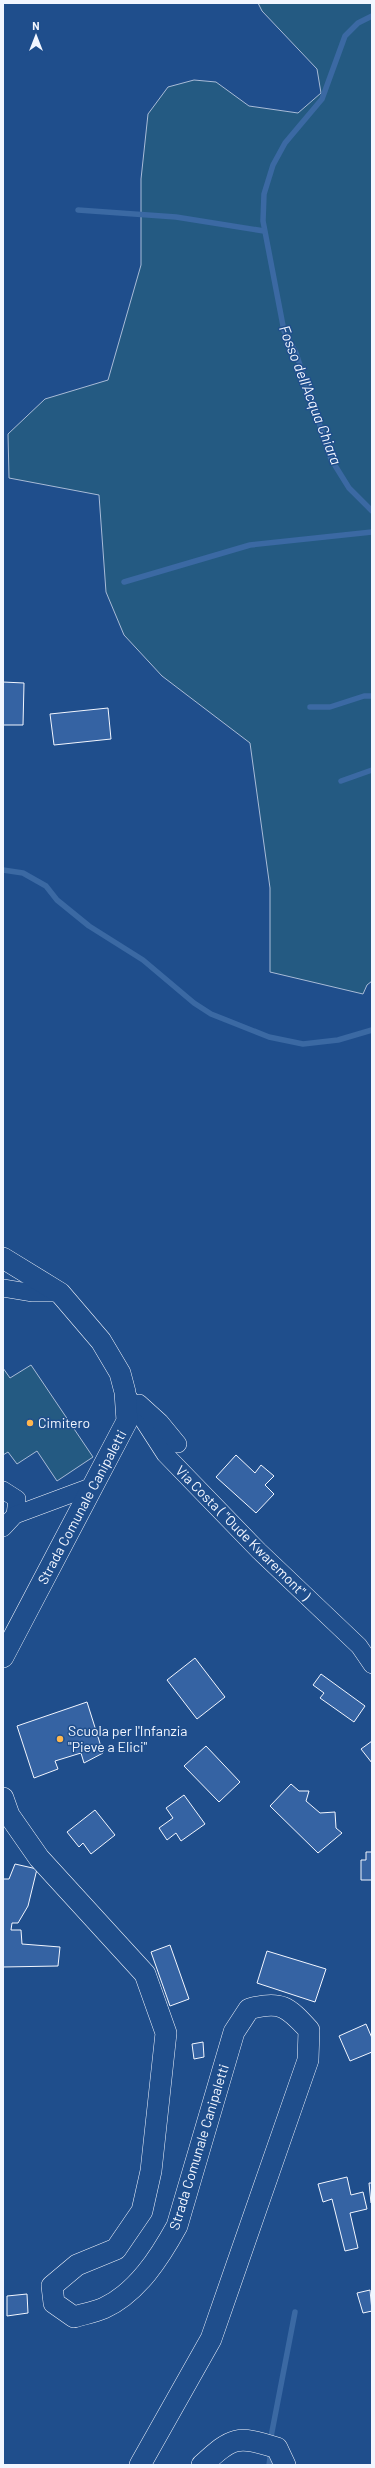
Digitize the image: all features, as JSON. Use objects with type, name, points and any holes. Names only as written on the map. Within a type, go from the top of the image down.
[{"type":"street","name":"Strada Comunale Canipaletti","points":[[3,1258],[60,1293],[101,1341],[120,1373],[125,1392],[127,1420],[3,1657]]},
{"type":"street","points":[[3,1288],[33,1293],[60,1293]]},
{"type":"street","points":[[125,1392],[136,1398],[160,1422],[178,1444]]},
{"type":"street","name":"Via Costa ( \"Oude Kwaremont\" )","points":[[125,1392],[165,1454],[259,1551],[359,1646],[372,1665]]},
{"type":"street","points":[[3,1528],[15,1515],[92,1486]]},
{"type":"street","points":[[3,1490],[17,1499],[15,1515]]},
{"type":"street","name":"Strada Comunale Canipaletti","points":[[3,1798],[9,1815],[39,1858],[145,1974],[166,2033],[151,2171],[142,2211],[116,2249],[77,2265],[52,2286],[54,2303],[74,2317],[104,2308],[134,2287],[163,2252],[177,2226],[234,2032],[249,2009],[269,2003],[290,2010],[309,2030],[308,2060],[211,2339],[140,2465]]},
{"type":"street","points":[[202,2465],[225,2444],[246,2439],[275,2452]]},
{"type":"shaded area","points":[[258,3],[372,3],[372,981],[367,985],[363,994],[270,972],[270,888],[250,743],[162,676],[124,635],[106,592],[99,495],[9,478],[8,434],[45,399],[108,380],[141,265],[141,179],[148,114],[168,87],[194,80],[216,82],[249,106],[298,113],[321,93],[317,69],[262,11]]},
{"type":"shaded area","points":[[31,1365],[93,1457],[57,1481],[37,1451],[17,1464],[8,1452],[3,1455],[3,1368],[10,1378]]},
{"type":"building","points":[[3,682],[24,683],[23,725],[3,725]]},
{"type":"building","points":[[108,708],[111,739],[54,745],[50,714]]},
{"type":"building","points":[[236,1455],[255,1473],[261,1465],[274,1476],[265,1485],[274,1494],[256,1513],[216,1477]]},
{"type":"building","points":[[195,1658],[225,1697],[197,1719],[167,1680]]},
{"type":"building","points":[[321,1674],[365,1706],[354,1722],[320,1698],[324,1693],[313,1685]]},
{"type":"building","name":"Scuola per l'Infanzia \"Pieve a Elici\"","points":[[87,1702],[103,1753],[84,1763],[81,1753],[55,1761],[58,1769],[34,1778],[17,1726]]},
{"type":"building","points":[[372,1741],[372,1763],[361,1749]]},
{"type":"building","points":[[206,1746],[240,1782],[219,1802],[184,1766]]},
{"type":"building","points":[[291,1784],[299,1791],[309,1791],[306,1801],[320,1813],[335,1812],[336,1828],[342,1833],[318,1853],[270,1806]]},
{"type":"building","points":[[184,1795],[205,1824],[181,1841],[176,1833],[167,1840],[159,1828],[173,1818],[166,1808]]},
{"type":"building","points":[[95,1810],[115,1835],[91,1854],[83,1843],[79,1847],[67,1832]]},
{"type":"building","points":[[366,1852],[372,1852],[372,1880],[361,1880],[361,1860],[366,1860]]},
{"type":"building","points":[[15,1864],[37,1869],[28,1906],[18,1923],[12,1923],[11,1930],[21,1930],[22,1944],[60,1947],[58,1966],[3,1967],[3,1879],[9,1879]]},
{"type":"building","points":[[170,1945],[189,1999],[170,2006],[151,1952]]},
{"type":"building","points":[[267,1951],[326,1969],[315,2002],[257,1983]]},
{"type":"building","points":[[366,2024],[372,2038],[372,2052],[350,2061],[339,2036]]},
{"type":"building","points":[[203,2042],[204,2057],[194,2059],[192,2044]]},
{"type":"building","points":[[347,2177],[351,2195],[363,2192],[367,2209],[350,2213],[358,2248],[345,2251],[332,2199],[323,2202],[318,2184]]},
{"type":"building","points":[[369,2183],[372,2183],[372,2203],[371,2203]]},
{"type":"building","points":[[370,2290],[372,2311],[363,2313],[357,2293]]},
{"type":"building","points":[[27,2294],[28,2313],[7,2316],[7,2296]]},
{"type":"waterway","name":"Fosso dell'Acqua Chiara","points":[[372,16],[358,23],[345,36],[322,99],[285,143],[273,165],[264,194],[263,221],[284,331],[296,353],[331,459],[349,488],[372,511]]},
{"type":"waterway","points":[[78,210],[176,217],[264,231]]},
{"type":"waterway","points":[[124,582],[250,545],[372,532]]},
{"type":"waterway","points":[[310,707],[330,707],[364,696],[372,696]]},
{"type":"waterway","points":[[341,781],[372,770]]},
{"type":"waterway","points":[[3,870],[23,873],[46,886],[57,900],[89,926],[143,960],[194,1003],[211,1014],[269,1037],[303,1044],[338,1040],[372,1030]]},
{"type":"waterway","points":[[270,2442],[295,2312]]},
{"type":"waterway","points":[[269,2465],[271,2450]]},
{"type":"place","name":"Cimitero","points":[[30,1423]]},
{"type":"place","name":"Scuola per l'Infanzia \"Pieve a Elici\"","points":[[60,1739]]}]
